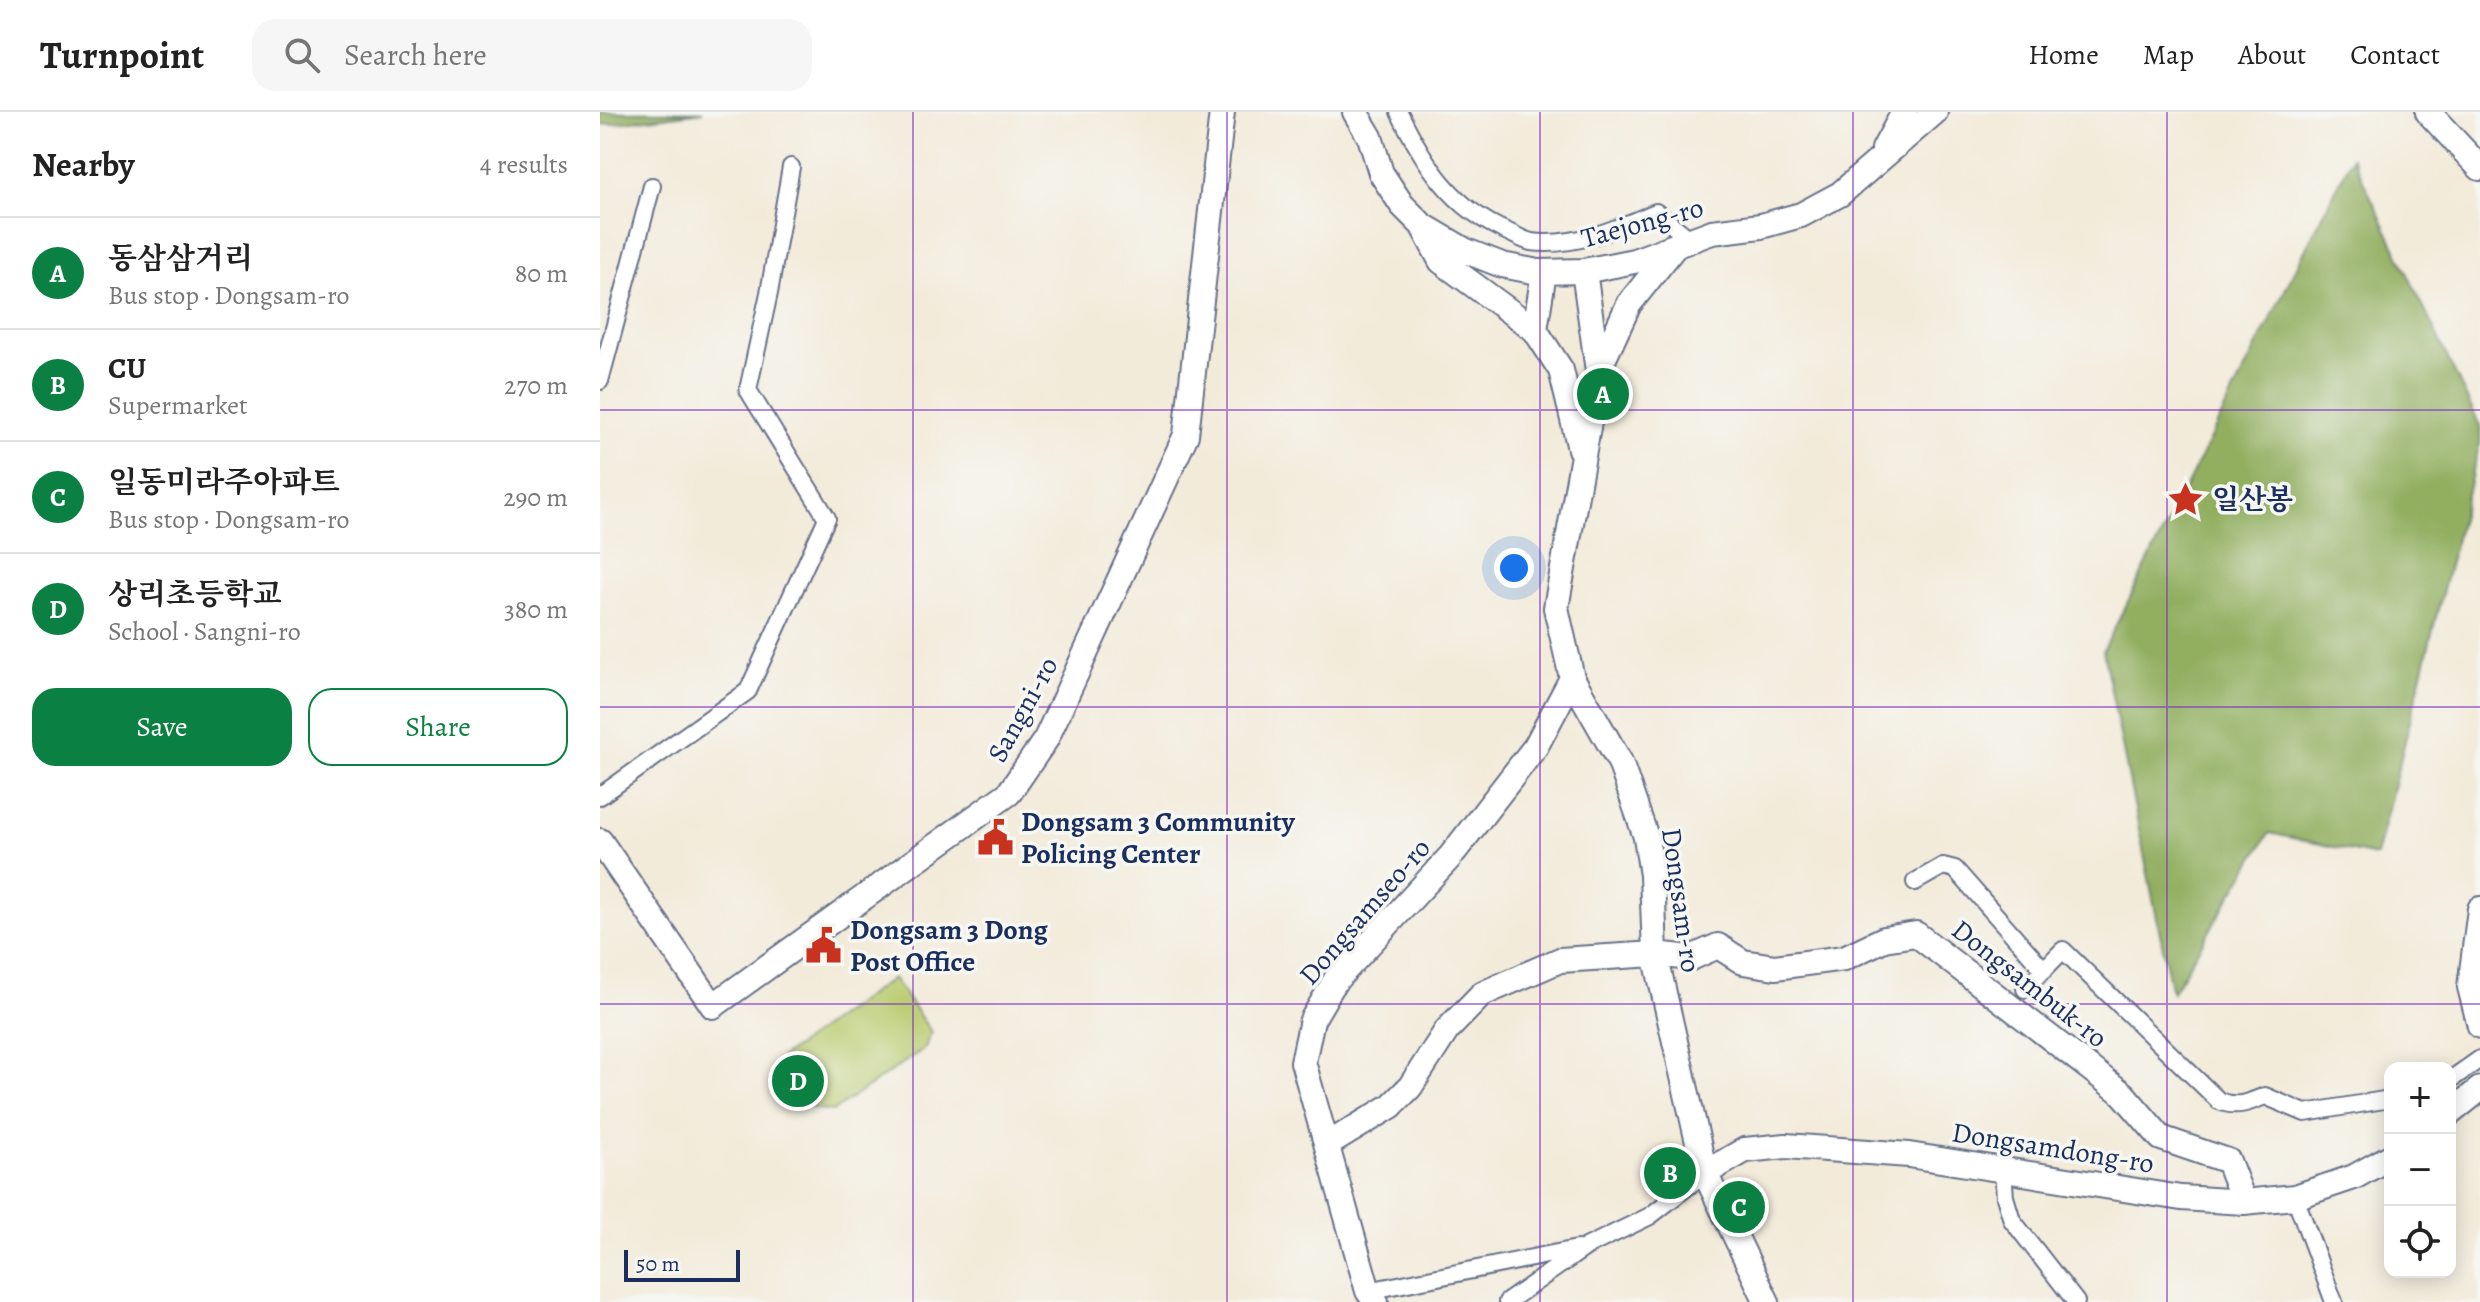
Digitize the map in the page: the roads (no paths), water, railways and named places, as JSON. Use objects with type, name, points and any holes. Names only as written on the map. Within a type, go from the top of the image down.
[{"type":"street","name":"Sangni-ro","points":[[600,841],[713,1006],[1009,793],[1046,739],[1186,435],[1222,112]]},
{"type":"street","name":"Taejong-ro","points":[[1355,112],[1370,137],[1381,173],[1402,205],[1422,225],[1466,251],[1502,265],[1544,272],[1584,271],[1634,261],[1712,232],[1761,226],[1801,215],[1840,194],[1935,112]]},
{"type":"street","points":[[1399,112],[1426,166],[1459,204],[1494,226],[1530,242],[1571,241],[1609,232],[1656,212],[1683,243],[1629,304],[1598,371]]},
{"type":"street","points":[[1876,163],[1904,112]]},
{"type":"street","points":[[2428,112],[2480,168]]},
{"type":"street","points":[[600,796],[748,691],[827,518],[748,390],[791,167]]},
{"type":"street","points":[[600,381],[652,186]]},
{"type":"street","points":[[1422,225],[1441,261],[1535,330],[1561,370],[1582,458]]},
{"type":"street","name":"Dongsam-ro","points":[[1584,271],[1598,371],[1556,608],[1572,678],[1620,762],[1646,837],[1652,875],[1655,954],[1705,1173],[1767,1302]]},
{"type":"street","points":[[1535,330],[1544,272]]},
{"type":"street","name":"Dongsamseo-ro","points":[[1366,1298],[1303,1062],[1312,1020],[1335,981],[1450,857],[1536,746],[1572,678]]},
{"type":"street","points":[[1915,882],[1943,866],[1955,869],[2044,970]]},
{"type":"street","points":[[2479,921],[2476,962],[2470,987],[2480,1026]]},
{"type":"street","name":"Dongsambuk-ro","points":[[1327,1145],[1391,1106],[1410,1087],[1447,1030],[1482,994],[1560,960],[1655,954],[1691,958],[1718,946],[1743,962],[1775,967],[1844,958],[1884,939],[1916,934],[2123,1094],[2161,1138],[2228,1161],[2244,1202]]},
{"type":"street","points":[[2025,989],[2063,950],[2219,1101],[2230,1106],[2265,1096],[2305,1113],[2384,1100]]},
{"type":"street","points":[[2456,1076],[2480,1059]]},
{"type":"street","points":[[2456,1108],[2480,1089]]},
{"type":"street","name":"Dongsamdong-ro","points":[[1705,1173],[1745,1150],[1786,1146],[1909,1155],[2181,1198],[2244,1202],[2295,1197],[2354,1177],[2384,1160]]},
{"type":"street","points":[[2003,1170],[2005,1197],[2012,1220],[2076,1302]]},
{"type":"street","points":[[1507,1302],[1586,1247],[1650,1216],[1705,1173]]},
{"type":"street","points":[[2295,1197],[2334,1302]]},
{"type":"street","points":[[1366,1298],[1586,1247]]},
{"type":"place","name":"동삼삼거리","points":[[1603,394]]},
{"type":"place","name":"일산봉","points":[[2186,499]]},
{"type":"place","name":"Dongsam 3 Community Policing Center","points":[[995,837]]},
{"type":"place","name":"Dongsam 3 Dong Post Office","points":[[824,945]]},
{"type":"place","name":"상리초등학교","points":[[798,1081]]},
{"type":"place","name":"CU","points":[[1670,1173]]},
{"type":"place","name":"일동미라주아파트","points":[[1739,1207]]}]
